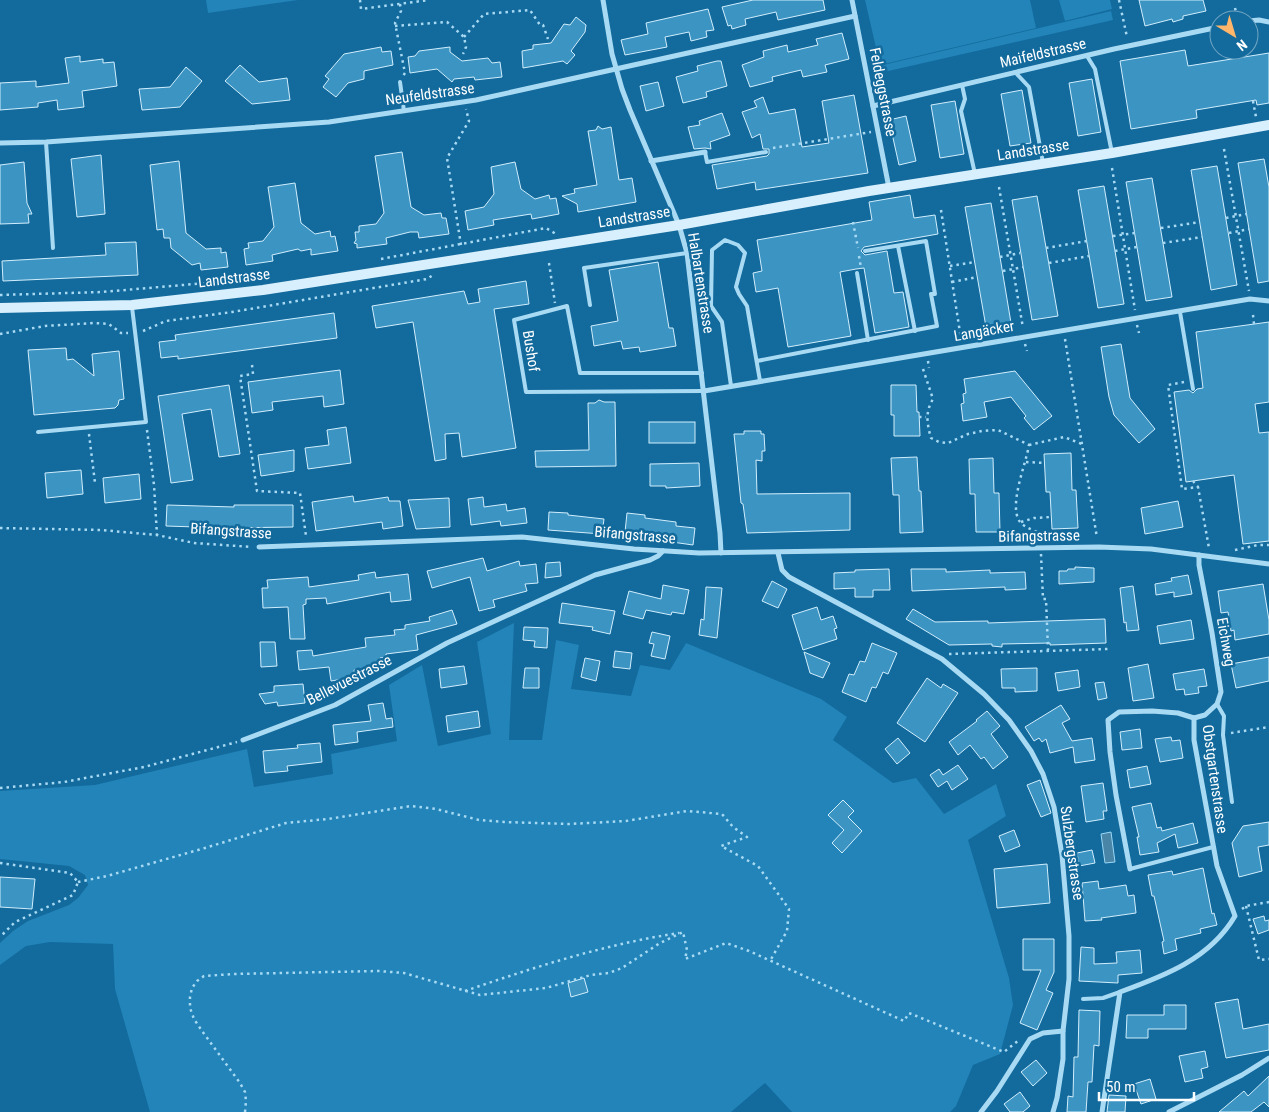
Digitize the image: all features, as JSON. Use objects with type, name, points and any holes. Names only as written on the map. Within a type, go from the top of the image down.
[{"type":"main road","name":"Landstrasse","points":[[0,308],[132,305],[302,284],[679,225],[890,188],[1269,126]]},
{"type":"street","name":"Halbartenstrasse","points":[[603,0],[616,69],[630,110],[679,225],[687,253],[721,553]]},
{"type":"street","name":"Feldeggstrasse","points":[[852,0],[890,188]]},
{"type":"street","name":"Neufeldstrasse","points":[[0,144],[329,122],[404,111],[464,102],[855,16]]},
{"type":"street","name":"Maifeldstrasse","points":[[873,106],[1209,29]]},
{"type":"street","points":[[651,161],[705,152]]},
{"type":"street","name":"Langäcker","points":[[704,391],[760,380],[963,348],[1250,299],[1269,301]]},
{"type":"street","name":"Bifangstrasse","points":[[259,548],[522,537],[663,551],[721,553],[1099,547],[1151,549],[1269,564]]},
{"type":"street","name":"Bellevuestrasse","points":[[243,740],[335,705],[447,644],[543,598],[595,575],[650,560],[663,551]]},
{"type":"street","name":"Sulzbergstrasse","points":[[778,553],[782,570],[789,578],[942,659],[984,694],[1009,720],[1031,750],[1043,774],[1054,807],[1062,855],[1069,936],[1069,979],[1063,1031],[1063,1059],[1053,1112]]},
{"type":"street","name":"Eichweg","points":[[1200,555],[1199,565],[1221,692],[1217,704]]},
{"type":"street","points":[[1194,718],[1205,715],[1217,704]]},
{"type":"street","name":"Obstgartenstrasse","points":[[1130,869],[1108,734],[1108,720],[1119,712],[1152,711],[1178,713],[1194,718],[1194,740],[1213,847]]},
{"type":"street","points":[[1102,1112],[1120,992],[1159,978],[1182,967],[1219,938],[1235,916],[1217,866],[1213,847]]},
{"type":"street","points":[[981,1112],[997,1091],[1030,1039],[1043,1033],[1063,1031]]},
{"type":"street","points":[[1168,1112],[1242,1075],[1269,1058]]},
{"type":"lane","points":[[1087,56],[1096,69],[1112,152]]},
{"type":"lane","points":[[1015,72],[1029,87],[1043,163]]},
{"type":"lane","points":[[400,82],[404,111]]},
{"type":"lane","points":[[962,85],[966,99],[961,111],[975,174]]},
{"type":"lane","points":[[46,142],[53,248]]},
{"type":"lane","points":[[705,152],[707,162],[766,152]]},
{"type":"lane","points":[[731,386],[722,322],[712,306],[712,250],[725,240],[738,244],[745,253],[736,286],[738,294],[747,306],[760,380]]},
{"type":"lane","points":[[757,361],[937,326],[931,294],[935,294],[926,241],[865,252]]},
{"type":"lane","points":[[898,246],[915,331]]},
{"type":"lane","points":[[590,305],[584,268],[687,253]]},
{"type":"lane","points":[[859,273],[868,340]]},
{"type":"lane","points":[[38,432],[146,422],[132,305]]},
{"type":"lane","points":[[556,309],[567,306],[580,373],[702,373]]},
{"type":"lane","name":"Bushof","points":[[556,309],[514,320],[526,392],[704,391]]},
{"type":"lane","points":[[1180,312],[1193,389]]},
{"type":"lane","points":[[1217,704],[1224,716],[1223,735],[1232,802]]},
{"type":"lane","name":"Obstgartenstrasse","points":[[1130,869],[1213,847]]},
{"type":"lane","points":[[1083,999],[1103,998],[1120,992]]},
{"type":"path","points":[[360,0],[361,10],[429,0]]},
{"type":"path","points":[[1119,0],[1130,46]]},
{"type":"path","points":[[400,4],[401,11],[395,23],[406,73],[400,82]]},
{"type":"path","points":[[464,37],[484,14],[530,10],[540,24],[543,24],[548,39]]},
{"type":"path","points":[[396,26],[447,22],[464,37],[466,47],[464,54]]},
{"type":"path","points":[[1253,101],[1256,117]]},
{"type":"path","points":[[461,245],[447,158],[469,121],[464,102]]},
{"type":"path","points":[[773,148],[877,131]]},
{"type":"path","points":[[1224,150],[1250,299]]},
{"type":"path","points":[[1112,168],[1124,234],[1138,333]]},
{"type":"path","points":[[999,187],[1026,351]]},
{"type":"path","points":[[941,210],[963,348]]},
{"type":"path","points":[[1226,218],[1247,214]]},
{"type":"path","points":[[853,222],[859,273]]},
{"type":"path","points":[[1161,228],[1200,222]]},
{"type":"path","points":[[373,260],[546,228]]},
{"type":"path","points":[[1229,233],[1249,230]]},
{"type":"path","points":[[1112,236],[1134,232]]},
{"type":"path","points":[[1163,243],[1202,237]]},
{"type":"path","points":[[1046,248],[1087,241]]},
{"type":"path","points":[[1115,251],[1137,247]]},
{"type":"path","points":[[1000,257],[1020,253]]},
{"type":"path","points":[[1049,263],[1089,256]]},
{"type":"path","points":[[950,266],[974,262]]},
{"type":"path","points":[[549,263],[556,309]]},
{"type":"path","points":[[1002,271],[1023,268]]},
{"type":"path","points":[[952,282],[977,277]]},
{"type":"path","points":[[0,295],[102,292],[259,278]]},
{"type":"path","points":[[146,330],[166,321],[232,312],[427,279]]},
{"type":"path","points":[[1253,315],[1254,324]]},
{"type":"path","points":[[0,334],[45,326],[94,323],[109,324],[121,333],[124,333]]},
{"type":"path","points":[[1063,330],[1099,547]]},
{"type":"path","points":[[252,365],[253,374],[240,376],[258,491],[300,493],[307,545]]},
{"type":"path","points":[[923,368],[933,399],[928,406],[926,417],[931,438],[948,443],[968,434],[998,430],[1029,446],[1064,437],[1082,444]]},
{"type":"path","points":[[1192,381],[1168,385],[1182,489],[1198,487]]},
{"type":"path","points":[[920,417],[926,417]]},
{"type":"path","points":[[146,422],[154,485],[157,535]]},
{"type":"path","points":[[88,427],[95,484]]},
{"type":"path","points":[[1029,446],[1017,494],[1017,516],[1024,526],[1036,529],[1043,536],[1042,599],[1046,599],[1048,651]]},
{"type":"path","points":[[1026,462],[1045,462]]},
{"type":"path","points":[[1193,481],[1198,487],[1209,548]]},
{"type":"path","points":[[1020,522],[1034,518],[1051,517]]},
{"type":"path","name":"Bifangstrasse","points":[[0,528],[101,530],[157,535],[194,543],[259,548]]},
{"type":"path","points":[[1231,551],[1258,545],[1269,545]]},
{"type":"path","points":[[942,659],[947,654],[1108,649]]},
{"type":"path","points":[[1223,735],[1269,727]]},
{"type":"path","points":[[0,788],[64,782],[144,767],[243,740]]},
{"type":"path","points":[[78,882],[107,876],[286,823],[328,819],[411,806],[436,809],[479,820],[569,824],[626,821],[687,810],[722,814],[733,827],[747,837],[721,846],[758,866],[789,909],[787,931],[770,961]]},
{"type":"path","points":[[0,863],[70,873],[78,882]]},
{"type":"path","points":[[0,937],[15,922],[73,895],[78,882]]},
{"type":"path","points":[[1235,916],[1246,906],[1269,902]]},
{"type":"path","points":[[1246,906],[1260,960],[1269,959]]},
{"type":"path","points":[[683,932],[687,950],[685,959],[726,943],[904,1021],[909,1013],[1004,1052],[1024,1036],[1030,1039]]},
{"type":"path","points":[[465,991],[567,958],[649,938],[683,932]]},
{"type":"path","points":[[245,1112],[245,1092],[194,1019],[190,1008],[190,997],[197,980],[204,976],[378,971],[411,975],[480,995],[546,988],[591,975],[609,973],[622,968],[660,943],[683,932]]},
{"type":"shaded area","points":[[206,0],[298,0],[208,13]]},
{"type":"shaded area","points":[[865,0],[1030,0],[1036,28],[880,65]]},
{"type":"shaded area","points":[[1059,0],[1110,0],[1112,9],[1065,21]]},
{"type":"shaded area","points":[[1111,11],[1113,20],[884,72],[883,65]]},
{"type":"shaded area","points":[[514,623],[509,740],[542,740],[556,640],[579,645],[571,689],[631,696],[640,665],[670,670],[686,643],[821,699],[847,717],[833,740],[893,783],[916,778],[944,814],[996,784],[1006,816],[968,840],[1009,978],[1013,1005],[1000,1054],[973,1065],[956,1106],[950,1112],[792,1112],[765,1083],[731,1112],[150,1112],[115,989],[113,944],[50,942],[26,946],[0,965],[0,943],[13,931],[28,921],[69,905],[78,898],[88,885],[85,875],[69,866],[0,859],[0,791],[95,785],[247,749],[254,787],[333,774],[331,754],[397,741],[389,685],[422,665],[438,746],[491,734],[477,642]]},
{"type":"shaded area","points":[[1111,832],[1115,862],[1105,863],[1101,834]]},
{"type":"building","points":[[753,0],[823,0],[825,10],[778,20],[776,12],[745,19],[746,25],[732,29],[731,25],[728,26],[722,7]]},
{"type":"building","points":[[1139,0],[1203,0],[1206,11],[1183,16],[1183,19],[1173,22],[1172,19],[1145,26]]},
{"type":"building","points":[[708,9],[714,30],[706,31],[707,37],[691,41],[689,32],[665,37],[667,47],[625,55],[621,40],[648,34],[646,23]]},
{"type":"building","points":[[576,17],[586,25],[585,32],[571,51],[575,55],[567,64],[563,61],[523,68],[522,51],[533,49],[533,45],[551,43],[564,24],[570,25]]},
{"type":"building","points":[[842,33],[849,59],[825,65],[827,72],[803,77],[801,70],[772,77],[773,81],[750,87],[742,65],[764,57],[763,51],[787,45],[788,52],[818,45],[816,39]]},
{"type":"building","points":[[381,47],[382,52],[391,51],[393,65],[364,71],[364,79],[348,83],[336,97],[323,87],[329,79],[325,76],[344,54]]},
{"type":"building","points":[[450,47],[450,52],[462,61],[488,58],[492,63],[500,62],[502,77],[475,80],[474,77],[454,79],[452,82],[437,69],[410,73],[408,57],[415,56],[419,51]]},
{"type":"building","points":[[1185,50],[1188,66],[1225,60],[1259,60],[1259,55],[1269,53],[1269,103],[1257,105],[1256,100],[1196,110],[1197,118],[1131,129],[1120,61]]},
{"type":"building","points":[[80,56],[80,62],[103,59],[103,63],[114,62],[117,86],[82,91],[84,107],[58,110],[57,100],[38,103],[38,107],[0,110],[0,83],[36,81],[36,87],[69,83],[65,58]]},
{"type":"building","points":[[721,61],[727,86],[706,92],[707,97],[683,103],[676,77],[698,71],[697,66]]},
{"type":"building","points":[[240,65],[259,82],[287,78],[290,100],[252,104],[225,81]]},
{"type":"building","points":[[186,67],[202,81],[180,107],[142,110],[139,89],[170,87]]},
{"type":"building","points":[[1092,79],[1101,132],[1078,136],[1069,83]]},
{"type":"building","points":[[658,82],[664,106],[646,111],[640,86]]},
{"type":"building","points":[[1022,90],[1031,143],[1010,146],[1001,94]]},
{"type":"building","points":[[854,95],[868,173],[756,190],[755,182],[717,189],[712,165],[767,156],[769,154],[769,149],[763,149],[760,134],[752,138],[742,112],[757,107],[754,101],[763,97],[769,114],[795,109],[802,147],[829,143],[822,101]]},
{"type":"building","points":[[955,101],[964,154],[940,158],[931,105]]},
{"type":"building","points":[[722,113],[730,135],[710,142],[711,149],[694,149],[688,127],[700,125],[699,121]]},
{"type":"building","points":[[906,116],[916,161],[899,165],[889,120]]},
{"type":"building","points":[[598,126],[602,129],[611,127],[619,180],[632,178],[636,202],[578,212],[577,204],[562,196],[575,193],[574,189],[597,185],[588,131],[596,130]]},
{"type":"building","points":[[402,152],[411,207],[424,215],[441,213],[442,218],[446,218],[449,234],[419,238],[418,232],[410,232],[386,238],[387,244],[357,248],[357,244],[354,243],[356,240],[355,232],[359,232],[359,226],[376,224],[384,213],[375,156]]},
{"type":"building","points":[[101,155],[105,214],[77,217],[71,159]]},
{"type":"building","points":[[1264,159],[1269,187],[1269,281],[1258,283],[1238,163]]},
{"type":"building","points":[[179,161],[186,233],[206,249],[221,248],[221,253],[226,252],[228,267],[201,270],[200,263],[192,265],[171,248],[170,238],[164,238],[163,229],[157,230],[150,165]]},
{"type":"building","points":[[24,162],[27,203],[32,214],[28,214],[29,223],[0,224],[0,165]]},
{"type":"building","points":[[515,162],[521,189],[535,199],[549,195],[550,199],[556,198],[559,214],[532,219],[531,214],[493,220],[494,225],[468,230],[465,211],[484,207],[494,194],[491,167]]},
{"type":"building","points":[[1217,166],[1237,285],[1211,290],[1191,170]]},
{"type":"building","points":[[1152,178],[1172,297],[1146,301],[1126,182]]},
{"type":"building","points":[[295,183],[301,223],[315,234],[330,231],[331,237],[335,236],[338,251],[311,255],[311,249],[301,251],[298,249],[272,255],[273,261],[246,265],[244,249],[249,248],[248,243],[263,241],[274,227],[268,187]]},
{"type":"building","points":[[1104,186],[1124,304],[1098,308],[1078,190]]},
{"type":"building","points":[[910,195],[914,218],[935,215],[938,234],[864,247],[861,251],[865,255],[887,251],[894,293],[903,292],[909,327],[875,333],[864,268],[856,269],[840,272],[851,336],[788,347],[778,288],[756,292],[753,273],[762,271],[757,240],[872,220],[869,202]]},
{"type":"building","points":[[1037,196],[1058,316],[1032,320],[1012,200]]},
{"type":"building","points":[[991,203],[1011,323],[986,327],[965,207]]},
{"type":"building","points":[[136,242],[138,275],[3,281],[2,261],[106,255],[105,243]]},
{"type":"building","points":[[658,262],[669,328],[673,328],[676,346],[640,352],[639,347],[623,349],[621,341],[594,346],[591,326],[618,321],[609,270]]},
{"type":"building","points":[[526,281],[529,304],[494,309],[516,448],[462,457],[459,433],[445,434],[446,459],[435,461],[413,322],[376,328],[372,306],[464,291],[468,304],[480,302],[478,289]]},
{"type":"building","points":[[334,313],[337,338],[178,359],[178,356],[161,358],[159,342],[176,340],[175,335]]},
{"type":"building","points":[[1269,322],[1269,402],[1255,404],[1259,433],[1269,432],[1269,541],[1243,544],[1234,475],[1186,482],[1174,392],[1189,390],[1193,393],[1197,389],[1203,388],[1196,332]]},
{"type":"building","points":[[1121,344],[1130,398],[1155,429],[1139,443],[1114,415],[1109,397],[1101,347]]},
{"type":"building","points":[[66,348],[67,360],[73,359],[94,376],[92,354],[119,351],[124,399],[119,400],[115,408],[34,415],[28,350]]},
{"type":"building","points":[[340,370],[344,404],[324,407],[323,396],[272,402],[273,410],[252,413],[248,382]]},
{"type":"building","points":[[1015,371],[1052,416],[1034,430],[1011,397],[984,402],[987,417],[963,421],[961,404],[964,403],[963,394],[966,393],[964,379]]},
{"type":"building","points":[[229,385],[240,454],[219,457],[211,409],[182,414],[193,480],[171,483],[158,396]]},
{"type":"building","points":[[891,385],[916,385],[920,436],[894,436],[894,415],[891,415]]},
{"type":"building","points":[[599,400],[615,402],[616,466],[536,467],[535,451],[589,450],[588,403],[595,403]]},
{"type":"building","points":[[649,422],[695,422],[695,443],[649,443]]},
{"type":"building","points":[[346,427],[351,463],[308,469],[305,448],[329,445],[327,430]]},
{"type":"building","points":[[744,431],[761,431],[761,434],[764,434],[765,451],[762,451],[762,461],[756,460],[757,494],[850,493],[850,530],[747,533],[743,504],[741,503],[734,434],[744,434]]},
{"type":"building","points":[[294,450],[294,471],[261,476],[258,455]]},
{"type":"building","points":[[1071,453],[1072,490],[1076,490],[1078,528],[1052,529],[1050,492],[1046,492],[1044,454]]},
{"type":"building","points":[[917,457],[923,532],[900,533],[899,495],[893,495],[891,458]]},
{"type":"building","points":[[993,458],[994,493],[999,493],[1000,532],[976,532],[975,494],[970,494],[969,459]]},
{"type":"building","points":[[699,463],[700,486],[666,488],[666,486],[650,486],[650,464]]},
{"type":"building","points":[[81,470],[83,494],[47,498],[45,473]]},
{"type":"building","points":[[139,474],[141,499],[105,503],[103,478]]},
{"type":"building","points":[[353,496],[354,502],[388,497],[389,501],[400,501],[403,526],[383,529],[382,522],[316,531],[312,502]]},
{"type":"building","points":[[483,497],[484,507],[506,504],[507,511],[525,508],[527,523],[501,526],[500,521],[471,525],[468,499]]},
{"type":"building","points":[[449,498],[450,527],[416,529],[408,500]]},
{"type":"building","points":[[1178,501],[1183,527],[1145,534],[1141,508]]},
{"type":"building","points":[[167,505],[234,507],[234,505],[293,505],[293,527],[226,528],[166,526]]},
{"type":"building","points":[[549,512],[604,519],[602,534],[548,530]]},
{"type":"building","points":[[627,513],[645,515],[645,518],[676,522],[676,526],[695,528],[693,545],[672,542],[673,539],[625,532]]},
{"type":"building","points":[[483,558],[487,571],[519,561],[520,566],[536,564],[538,583],[525,584],[527,591],[493,600],[495,607],[479,611],[470,577],[432,588],[427,571]]},
{"type":"building","points":[[560,562],[561,576],[545,578],[546,563]]},
{"type":"building","points":[[1075,567],[1094,568],[1094,582],[1059,584],[1059,571],[1075,569]]},
{"type":"building","points":[[889,569],[890,590],[873,590],[873,597],[855,597],[855,588],[834,589],[834,573]]},
{"type":"building","points":[[911,569],[946,569],[946,572],[990,570],[990,573],[1025,572],[1026,589],[1005,590],[1005,587],[912,591]]},
{"type":"building","points":[[375,572],[376,578],[408,574],[411,600],[391,602],[390,592],[327,604],[326,598],[306,599],[306,604],[303,605],[305,639],[290,639],[288,607],[263,608],[262,588],[268,588],[267,580],[308,577],[309,587],[359,580],[358,575]]},
{"type":"building","points":[[1188,575],[1192,594],[1174,597],[1174,592],[1156,595],[1155,584],[1172,581],[1171,578]]},
{"type":"building","points":[[772,581],[787,589],[778,608],[762,601]]},
{"type":"building","points":[[1263,584],[1269,620],[1269,634],[1235,640],[1234,630],[1231,631],[1228,612],[1221,613],[1218,591]]},
{"type":"building","points":[[663,585],[689,590],[684,614],[672,612],[671,615],[646,610],[643,619],[623,614],[629,591],[661,599]]},
{"type":"building","points":[[1133,586],[1139,630],[1127,631],[1126,622],[1124,623],[1120,588]]},
{"type":"building","points":[[706,587],[722,588],[717,638],[699,635],[701,619],[704,620]]},
{"type":"building","points":[[562,603],[615,611],[610,634],[592,630],[593,627],[559,623]]},
{"type":"building","points":[[817,607],[821,620],[833,616],[837,628],[834,629],[837,639],[803,650],[792,615]]},
{"type":"building","points":[[913,609],[935,622],[988,621],[988,623],[1105,619],[1106,643],[1002,644],[1002,647],[992,646],[992,644],[949,645],[906,619]]},
{"type":"building","points":[[452,610],[457,624],[416,635],[418,650],[386,654],[386,657],[380,658],[381,667],[354,670],[355,677],[331,681],[329,667],[299,670],[297,651],[312,650],[313,656],[366,647],[365,638],[395,635],[394,630],[405,629],[405,625],[430,621],[429,617]]},
{"type":"building","points":[[1191,620],[1194,639],[1160,644],[1157,626]]},
{"type":"building","points":[[524,627],[548,628],[547,648],[534,647],[535,641],[523,640]]},
{"type":"building","points":[[652,632],[670,636],[665,659],[651,656],[654,644],[649,643]]},
{"type":"building","points":[[260,642],[275,642],[277,666],[261,667]]},
{"type":"building","points":[[872,643],[897,653],[888,674],[883,672],[876,688],[872,687],[866,702],[842,692],[849,674],[854,675],[860,661],[865,662]]},
{"type":"building","points":[[615,651],[632,653],[630,669],[613,667]]},
{"type":"building","points":[[804,652],[830,663],[823,678],[810,673]]},
{"type":"building","points":[[1269,657],[1269,681],[1236,688],[1231,664]]},
{"type":"building","points":[[585,658],[600,661],[596,681],[581,677]]},
{"type":"building","points":[[1148,664],[1154,698],[1133,701],[1128,668]]},
{"type":"building","points":[[464,666],[467,684],[441,688],[439,669]]},
{"type":"building","points":[[525,668],[539,668],[539,688],[523,688]]},
{"type":"building","points":[[1037,668],[1037,691],[1015,692],[1015,688],[1002,688],[1001,669]]},
{"type":"building","points":[[1204,669],[1207,686],[1198,687],[1199,693],[1185,695],[1184,689],[1176,690],[1173,674]]},
{"type":"building","points":[[1078,670],[1080,687],[1058,691],[1055,673]]},
{"type":"building","points":[[927,678],[941,688],[943,684],[958,693],[925,742],[897,723]]},
{"type":"building","points":[[1104,682],[1107,698],[1098,700],[1095,683]]},
{"type":"building","points":[[303,684],[305,703],[278,706],[277,702],[265,704],[259,694],[274,692],[274,686]]},
{"type":"building","points":[[383,703],[386,719],[392,718],[393,727],[357,732],[358,742],[335,745],[333,725],[371,721],[368,705]]},
{"type":"building","points":[[1061,705],[1070,719],[1062,723],[1072,741],[1092,738],[1095,760],[1075,763],[1073,747],[1050,753],[1046,739],[1042,742],[1039,738],[1034,741],[1025,727]]},
{"type":"building","points":[[478,711],[480,727],[448,732],[446,716]]},
{"type":"building","points":[[987,711],[1000,726],[991,734],[1008,757],[993,769],[984,757],[981,759],[970,745],[958,755],[949,742]]},
{"type":"building","points":[[1140,729],[1142,748],[1122,750],[1120,732]]},
{"type":"building","points":[[1171,737],[1172,741],[1180,740],[1183,758],[1160,762],[1155,739]]},
{"type":"building","points":[[898,738],[910,753],[897,764],[885,749]]},
{"type":"building","points":[[320,743],[322,762],[287,766],[288,771],[265,773],[263,751],[298,748],[297,745]]},
{"type":"building","points":[[958,765],[968,779],[952,790],[947,781],[938,787],[930,775],[939,769],[943,775]]},
{"type":"building","points":[[1147,766],[1151,784],[1130,788],[1127,770]]},
{"type":"building","points":[[1040,780],[1051,813],[1041,817],[1027,785]]},
{"type":"building","points":[[1103,783],[1107,811],[1103,811],[1104,819],[1086,822],[1081,786]]},
{"type":"building","points":[[843,800],[854,811],[848,817],[862,831],[842,853],[832,843],[844,830],[828,815]]},
{"type":"building","points":[[1151,803],[1157,828],[1161,827],[1162,831],[1193,823],[1198,843],[1178,848],[1175,834],[1157,843],[1159,852],[1140,855],[1137,837],[1139,837],[1132,807]]},
{"type":"building","points":[[1269,822],[1269,845],[1258,847],[1262,871],[1239,877],[1232,843],[1243,826]]},
{"type":"building","points":[[1014,830],[1020,846],[1005,852],[999,836]]},
{"type":"building","points":[[1092,850],[1095,863],[1079,866],[1077,853]]},
{"type":"building","points":[[1047,864],[1050,903],[997,908],[994,869]]},
{"type":"building","points":[[1203,868],[1212,914],[1214,913],[1217,925],[1200,929],[1201,933],[1175,939],[1177,950],[1164,954],[1162,942],[1164,941],[1148,875],[1172,871],[1173,875]]},
{"type":"building","points":[[0,877],[35,879],[32,909],[0,907]]},
{"type":"building","points":[[1098,881],[1099,889],[1126,885],[1128,896],[1134,895],[1136,913],[1101,918],[1102,920],[1085,921],[1082,883]]},
{"type":"building","points":[[1264,916],[1265,921],[1269,920],[1269,930],[1258,934],[1253,919]]},
{"type":"building","points":[[1023,939],[1054,939],[1054,972],[1046,990],[1053,993],[1037,1030],[1020,1023],[1041,970],[1023,970]]},
{"type":"building","points":[[1081,947],[1094,948],[1094,964],[1117,963],[1116,952],[1140,950],[1142,973],[1118,975],[1118,983],[1079,981]]},
{"type":"building","points":[[584,978],[588,992],[571,997],[568,983]]},
{"type":"building","points":[[1238,999],[1243,1029],[1269,1024],[1269,1050],[1226,1058],[1215,1003]]},
{"type":"building","points":[[1164,1005],[1186,1005],[1186,1029],[1148,1029],[1148,1038],[1126,1038],[1127,1015],[1164,1015]]},
{"type":"building","points":[[1079,1010],[1100,1011],[1099,1046],[1094,1045],[1092,1082],[1088,1082],[1086,1112],[1067,1112],[1068,1096],[1073,1097],[1074,1057],[1078,1057]]},
{"type":"building","points":[[1205,1051],[1208,1067],[1201,1069],[1203,1078],[1185,1082],[1179,1056]]},
{"type":"building","points":[[1036,1060],[1047,1073],[1033,1086],[1021,1072]]},
{"type":"building","points":[[1269,1076],[1269,1107],[1264,1102],[1251,1112],[1219,1112],[1244,1091],[1248,1096]]},
{"type":"building","points":[[1150,1079],[1156,1099],[1141,1104],[1134,1084]]},
{"type":"building","points":[[1020,1092],[1030,1106],[1023,1112],[1010,1112],[1004,1104]]},
{"type":"building","points":[[1109,1095],[1126,1096],[1125,1112],[1107,1112]]}]
